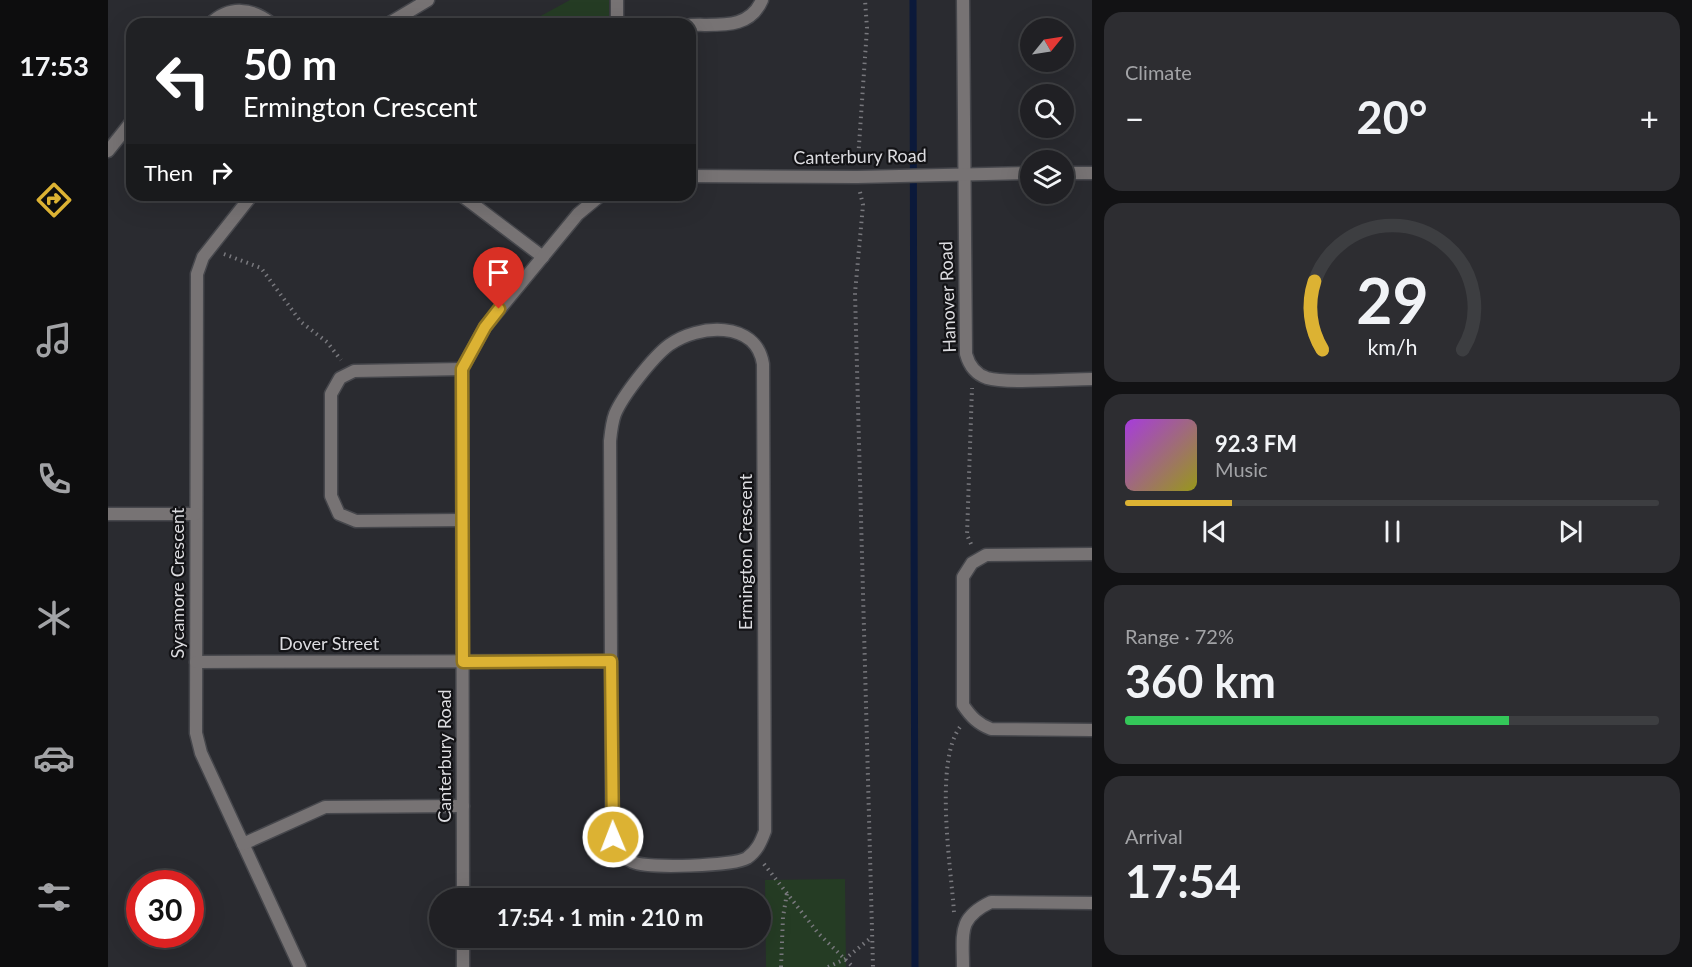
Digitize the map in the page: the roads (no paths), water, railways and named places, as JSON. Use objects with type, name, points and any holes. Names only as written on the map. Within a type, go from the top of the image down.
[{"type":"street","points":[[398,18],[428,0]]},
{"type":"street","points":[[617,0],[617,18]]},
{"type":"street","points":[[696,25],[736,24],[749,19],[757,11],[762,0]]},
{"type":"street","name":"Hanover Road","points":[[963,0],[966,354],[973,369],[980,375],[996,379],[1092,379]]},
{"type":"street","points":[[218,18],[224,14],[242,10],[265,18]]},
{"type":"street","points":[[108,151],[126,128]]},
{"type":"street","name":"Canterbury Road","points":[[696,176],[857,177],[1020,173]]},
{"type":"street","points":[[1074,173],[1092,173]]},
{"type":"street","name":"Sycamore Crescent","points":[[247,201],[208,250],[199,266],[196,283],[198,743],[300,967]]},
{"type":"street","points":[[469,201],[543,257]]},
{"type":"street","name":"Canterbury Road","points":[[463,888],[462,369],[485,327],[578,214],[594,201]]},
{"type":"street","name":"Ermington Crescent","points":[[735,331],[744,334],[758,347],[763,364],[765,831],[753,853],[745,859],[726,864],[642,865],[620,853],[612,828],[611,661],[610,441],[616,412],[659,354],[677,340],[700,332],[735,331]]},
{"type":"street","points":[[461,519],[356,520],[344,518],[335,509],[331,496],[331,394],[340,378],[354,371],[462,369]]},
{"type":"street","points":[[108,514],[196,514]]},
{"type":"street","points":[[1092,554],[993,554],[979,558],[963,578],[963,705],[970,715],[979,724],[991,729],[1092,730]]},
{"type":"street","points":[[463,662],[611,661]]},
{"type":"street","name":"Dover Street","points":[[196,662],[463,662]]},
{"type":"street","points":[[243,844],[325,807],[463,806]]},
{"type":"street","points":[[963,967],[963,928],[968,916],[991,902],[1092,903]]},
{"type":"street","points":[[463,948],[463,967]]},
{"type":"waterway","points":[[913,0],[915,967]]}]
